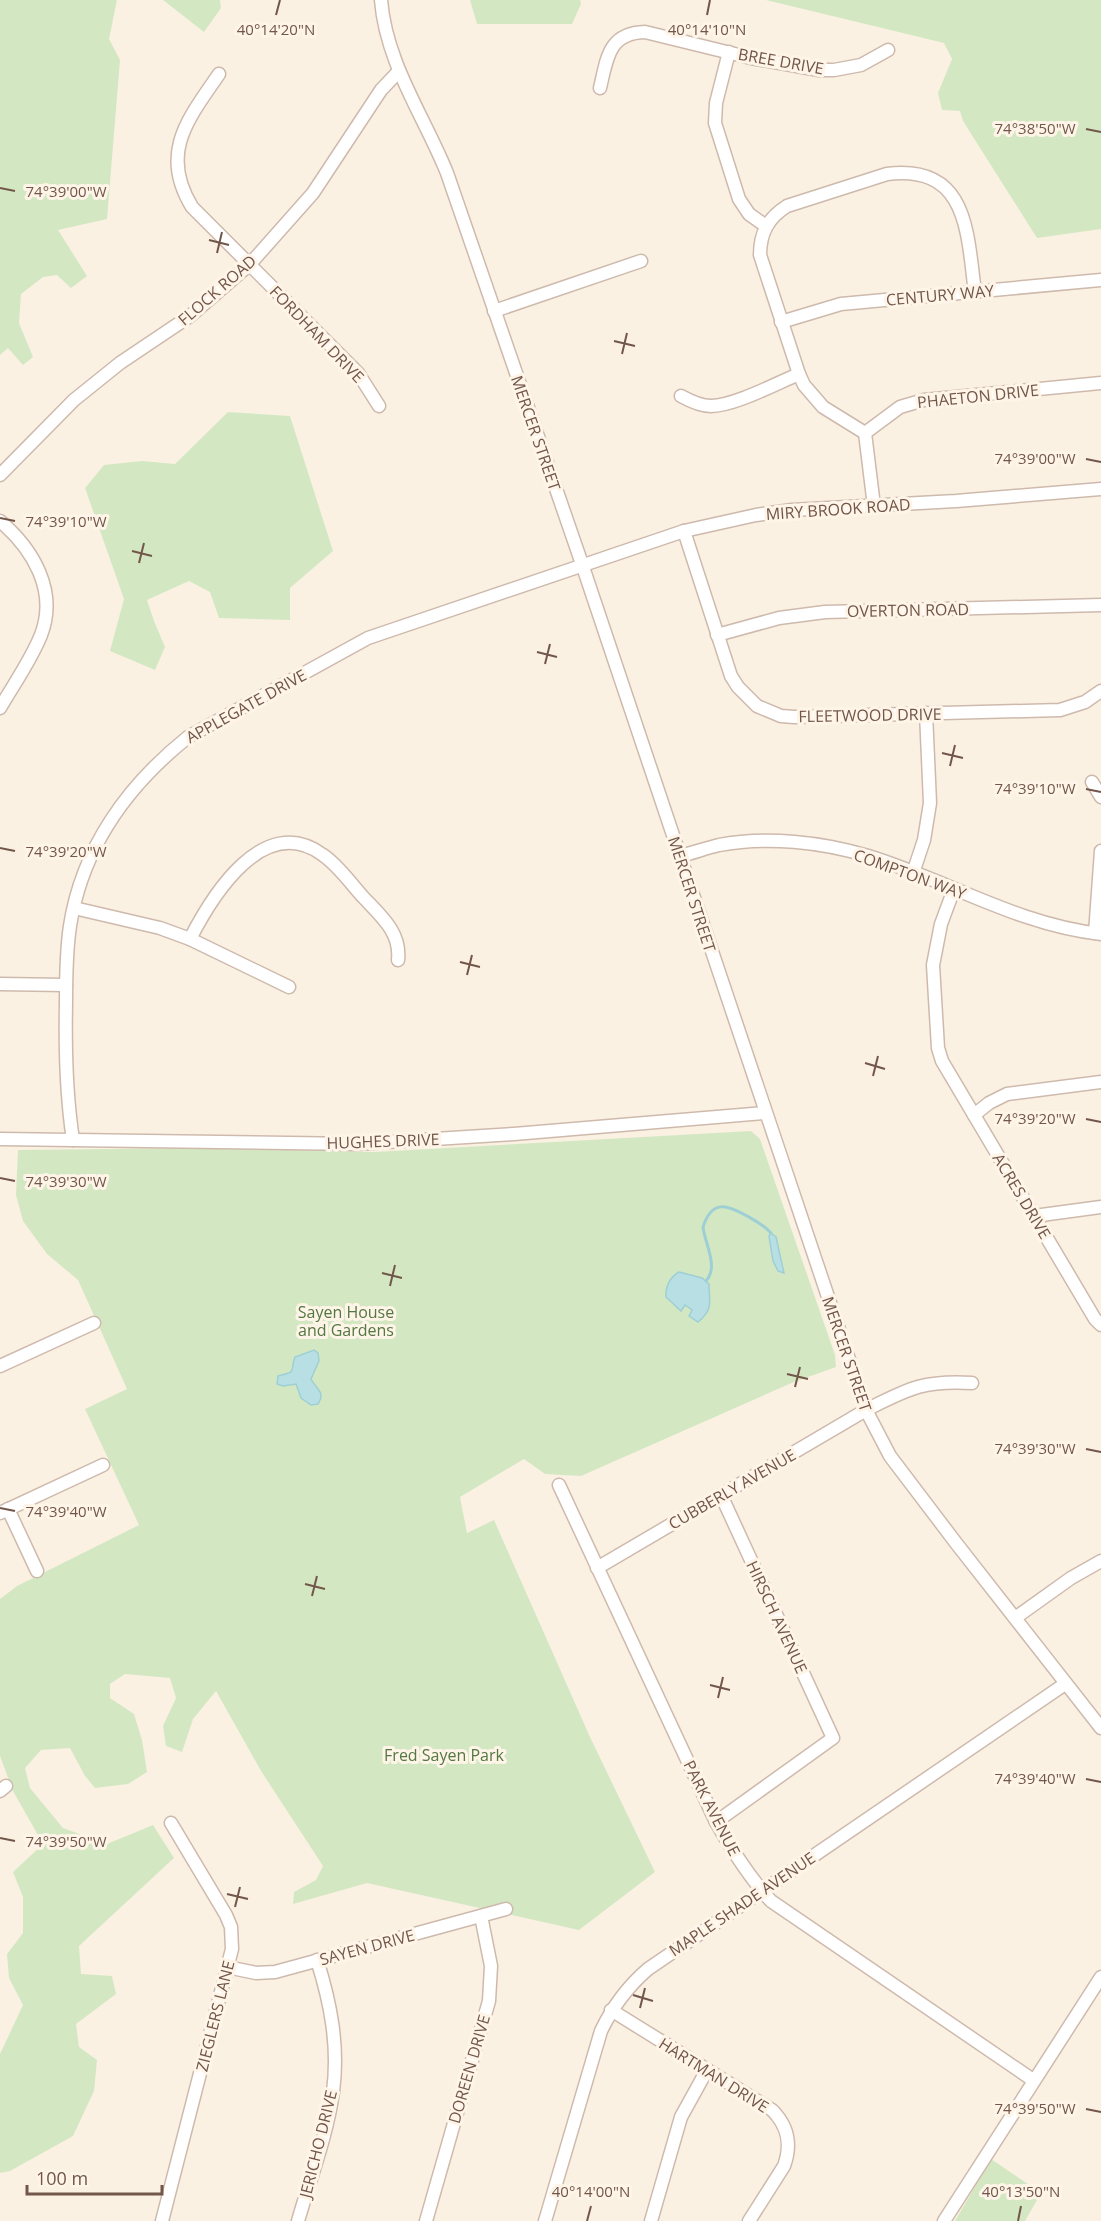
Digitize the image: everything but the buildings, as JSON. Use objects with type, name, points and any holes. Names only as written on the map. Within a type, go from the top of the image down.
[{"type":"street","points":[[370,0],[381,3]]},
{"type":"street","name":"MERCER STREET","points":[[381,3],[391,49],[447,173],[582,564],[866,1410],[890,1456],[1101,1728]]},
{"type":"street","name":"BREE DRIVE","points":[[600,88],[608,54],[613,46],[627,35],[636,32],[645,32],[819,70],[834,70],[861,64],[888,50]]},
{"type":"street","points":[[729,52],[716,103],[716,123],[739,199],[749,214],[766,226]]},
{"type":"street","name":"FLOCK ROAD","points":[[0,475],[74,400],[120,363],[190,316],[250,264],[313,193],[381,90],[399,71]]},
{"type":"street","name":"FORDHAM DRIVE","points":[[219,74],[183,130],[178,149],[177,169],[185,195],[192,207],[358,373],[379,406]]},
{"type":"street","points":[[874,506],[865,433],[823,407],[813,397],[799,374],[760,255],[762,236],[766,226],[779,211],[787,206],[887,174],[906,173],[925,177],[945,188],[961,208],[965,220],[975,292]]},
{"type":"street","points":[[494,311],[641,261]]},
{"type":"street","name":"CENTURY WAY","points":[[781,322],[841,304],[1101,280]]},
{"type":"street","points":[[681,396],[699,405],[727,404],[799,374]]},
{"type":"street","name":"PHAETON DRIVE","points":[[865,433],[900,407],[912,402],[1101,383]]},
{"type":"street","name":"MIRY BROOK ROAD","points":[[582,564],[684,531],[756,515],[792,510],[1101,489]]},
{"type":"street","points":[[0,520],[20,540],[38,566],[46,595],[47,609],[41,635],[0,708]]},
{"type":"street","name":"FLEETWOOD DRIVE","points":[[684,531],[731,676],[747,698],[768,712],[794,717],[1060,710],[1085,702],[1101,691]]},
{"type":"street","name":"APPLEGATE DRIVE","points":[[73,1140],[66,1074],[66,985],[67,950],[74,908],[91,857],[112,816],[143,776],[188,737],[368,638],[582,564]]},
{"type":"street","name":"OVERTON ROAD","points":[[717,635],[779,618],[818,612],[1101,605]]},
{"type":"street","points":[[913,873],[924,840],[930,803],[926,713]]},
{"type":"street","points":[[1092,782],[1101,797]]},
{"type":"street","name":"COMPTON WAY","points":[[680,856],[720,845],[750,842],[809,844],[867,856],[1024,916],[1098,934]]},
{"type":"street","points":[[190,939],[205,910],[232,876],[259,852],[274,846],[303,845],[323,855],[390,926],[398,945],[398,960]]},
{"type":"street","points":[[1098,934],[1101,851]]},
{"type":"street","name":"ACRES DRIVE","points":[[954,890],[941,924],[933,965],[936,1037],[942,1061],[1095,1319],[1101,1325]]},
{"type":"street","points":[[74,908],[136,921],[190,939],[289,987]]},
{"type":"street","points":[[0,984],[66,985]]},
{"type":"street","points":[[974,1114],[1007,1094],[1101,1082]]},
{"type":"street","name":"HUGHES DRIVE","points":[[0,1139],[356,1144],[514,1134],[765,1113]]},
{"type":"street","points":[[1034,1216],[1101,1207]]},
{"type":"street","points":[[0,1366],[94,1323]]},
{"type":"street","name":"CUBBERLY AVENUE","points":[[597,1568],[866,1410],[908,1389],[946,1381],[972,1383]]},
{"type":"street","points":[[37,1570],[4,1511],[103,1465]]},
{"type":"street","name":"PARK AVENUE","points":[[559,1485],[716,1822],[743,1866],[762,1891],[771,1901],[1034,2080]]},
{"type":"street","name":"HIRSCH AVENUE","points":[[716,1822],[833,1738],[721,1496]]},
{"type":"street","points":[[1015,1618],[1071,1578],[1101,1561]]},
{"type":"street","name":"MAPLE SHADE AVENUE","points":[[544,2221],[601,2031],[622,1994],[648,1969],[1065,1683]]},
{"type":"street","name":"ZIEGLERS LANE","points":[[162,2221],[232,1949],[232,1938],[226,1915],[171,1823]]},
{"type":"street","name":"SAYEN DRIVE","points":[[227,1967],[267,1973],[506,1909]]},
{"type":"street","name":"DOREEN DRIVE","points":[[426,2221],[489,2001],[491,1966],[481,1916]]},
{"type":"street","name":"JERICHO DRIVE","points":[[298,2221],[328,2116],[335,2069],[333,2022],[329,1998],[317,1960]]},
{"type":"street","points":[[945,2221],[1101,1977]]},
{"type":"street","name":"HARTMAN DRIVE","points":[[611,2010],[772,2110],[779,2118],[788,2136],[789,2147],[784,2166],[749,2221]]},
{"type":"street","points":[[651,2221],[681,2117],[707,2070]]},
{"type":"green space","points":[[0,0],[117,0],[109,39],[120,60],[107,219],[58,230],[87,276],[71,288],[57,275],[43,277],[21,294],[19,323],[33,357],[23,365],[8,348],[0,355]]},
{"type":"green space","points":[[163,0],[220,0],[221,8],[204,32]]},
{"type":"green space","points":[[470,0],[580,0],[581,4],[572,24],[477,24]]},
{"type":"green space","points":[[766,0],[1101,0],[1101,229],[1037,238],[963,121],[960,111],[942,110],[938,93],[952,59],[944,43]]},
{"type":"green space","points":[[228,412],[290,416],[333,551],[290,588],[290,620],[219,618],[210,592],[189,581],[147,600],[165,647],[155,670],[110,651],[124,599],[85,488],[104,465],[142,461],[175,464]]},
{"type":"green space","points":[[751,1131],[760,1139],[835,1355],[836,1367],[794,1382],[581,1476],[545,1474],[524,1459],[460,1497],[467,1533],[494,1520],[590,1737],[655,1872],[579,1930],[367,1883],[293,1904],[294,1892],[316,1880],[323,1866],[261,1771],[216,1691],[193,1719],[182,1752],[166,1746],[163,1726],[176,1698],[170,1678],[125,1674],[110,1684],[110,1698],[134,1714],[142,1740],[147,1772],[128,1784],[95,1788],[85,1776],[70,1748],[41,1750],[25,1768],[30,1788],[63,1828],[107,1844],[153,1825],[174,1858],[79,1946],[81,1974],[112,1976],[116,1994],[76,2024],[79,2047],[97,2060],[94,2091],[73,2136],[10,2171],[0,2173],[0,2054],[23,2005],[9,1978],[7,1954],[23,1933],[23,1897],[13,1872],[43,1844],[13,1791],[0,1756],[0,1599],[17,1586],[139,1525],[85,1409],[127,1389],[78,1280],[47,1254],[23,1221],[16,1195],[18,1150],[193,1148],[374,1152]]},
{"type":"green space","points":[[991,2159],[1041,2193],[1025,2221],[955,2221]]},
{"type":"water","points":[[771,1233],[776,1237],[784,1273],[778,1271],[773,1261],[769,1236]]},
{"type":"water","points":[[679,1272],[702,1278],[709,1284],[709,1309],[698,1322],[689,1316],[692,1310],[685,1305],[681,1311],[666,1297],[669,1283]]},
{"type":"water","points":[[314,1350],[318,1353],[319,1361],[311,1379],[321,1396],[318,1404],[311,1405],[301,1398],[296,1384],[283,1386],[277,1384],[278,1376],[291,1372],[295,1357]]},
{"type":"waterway","points":[[706,1281],[710,1275],[711,1262],[703,1227],[711,1212],[716,1208],[733,1209],[760,1223],[771,1233]]},
{"type":"park label","name":"Sayen House and Gardens","points":[[346,1321]]},
{"type":"park label","name":"Fred Sayen Park","points":[[444,1755]]}]
